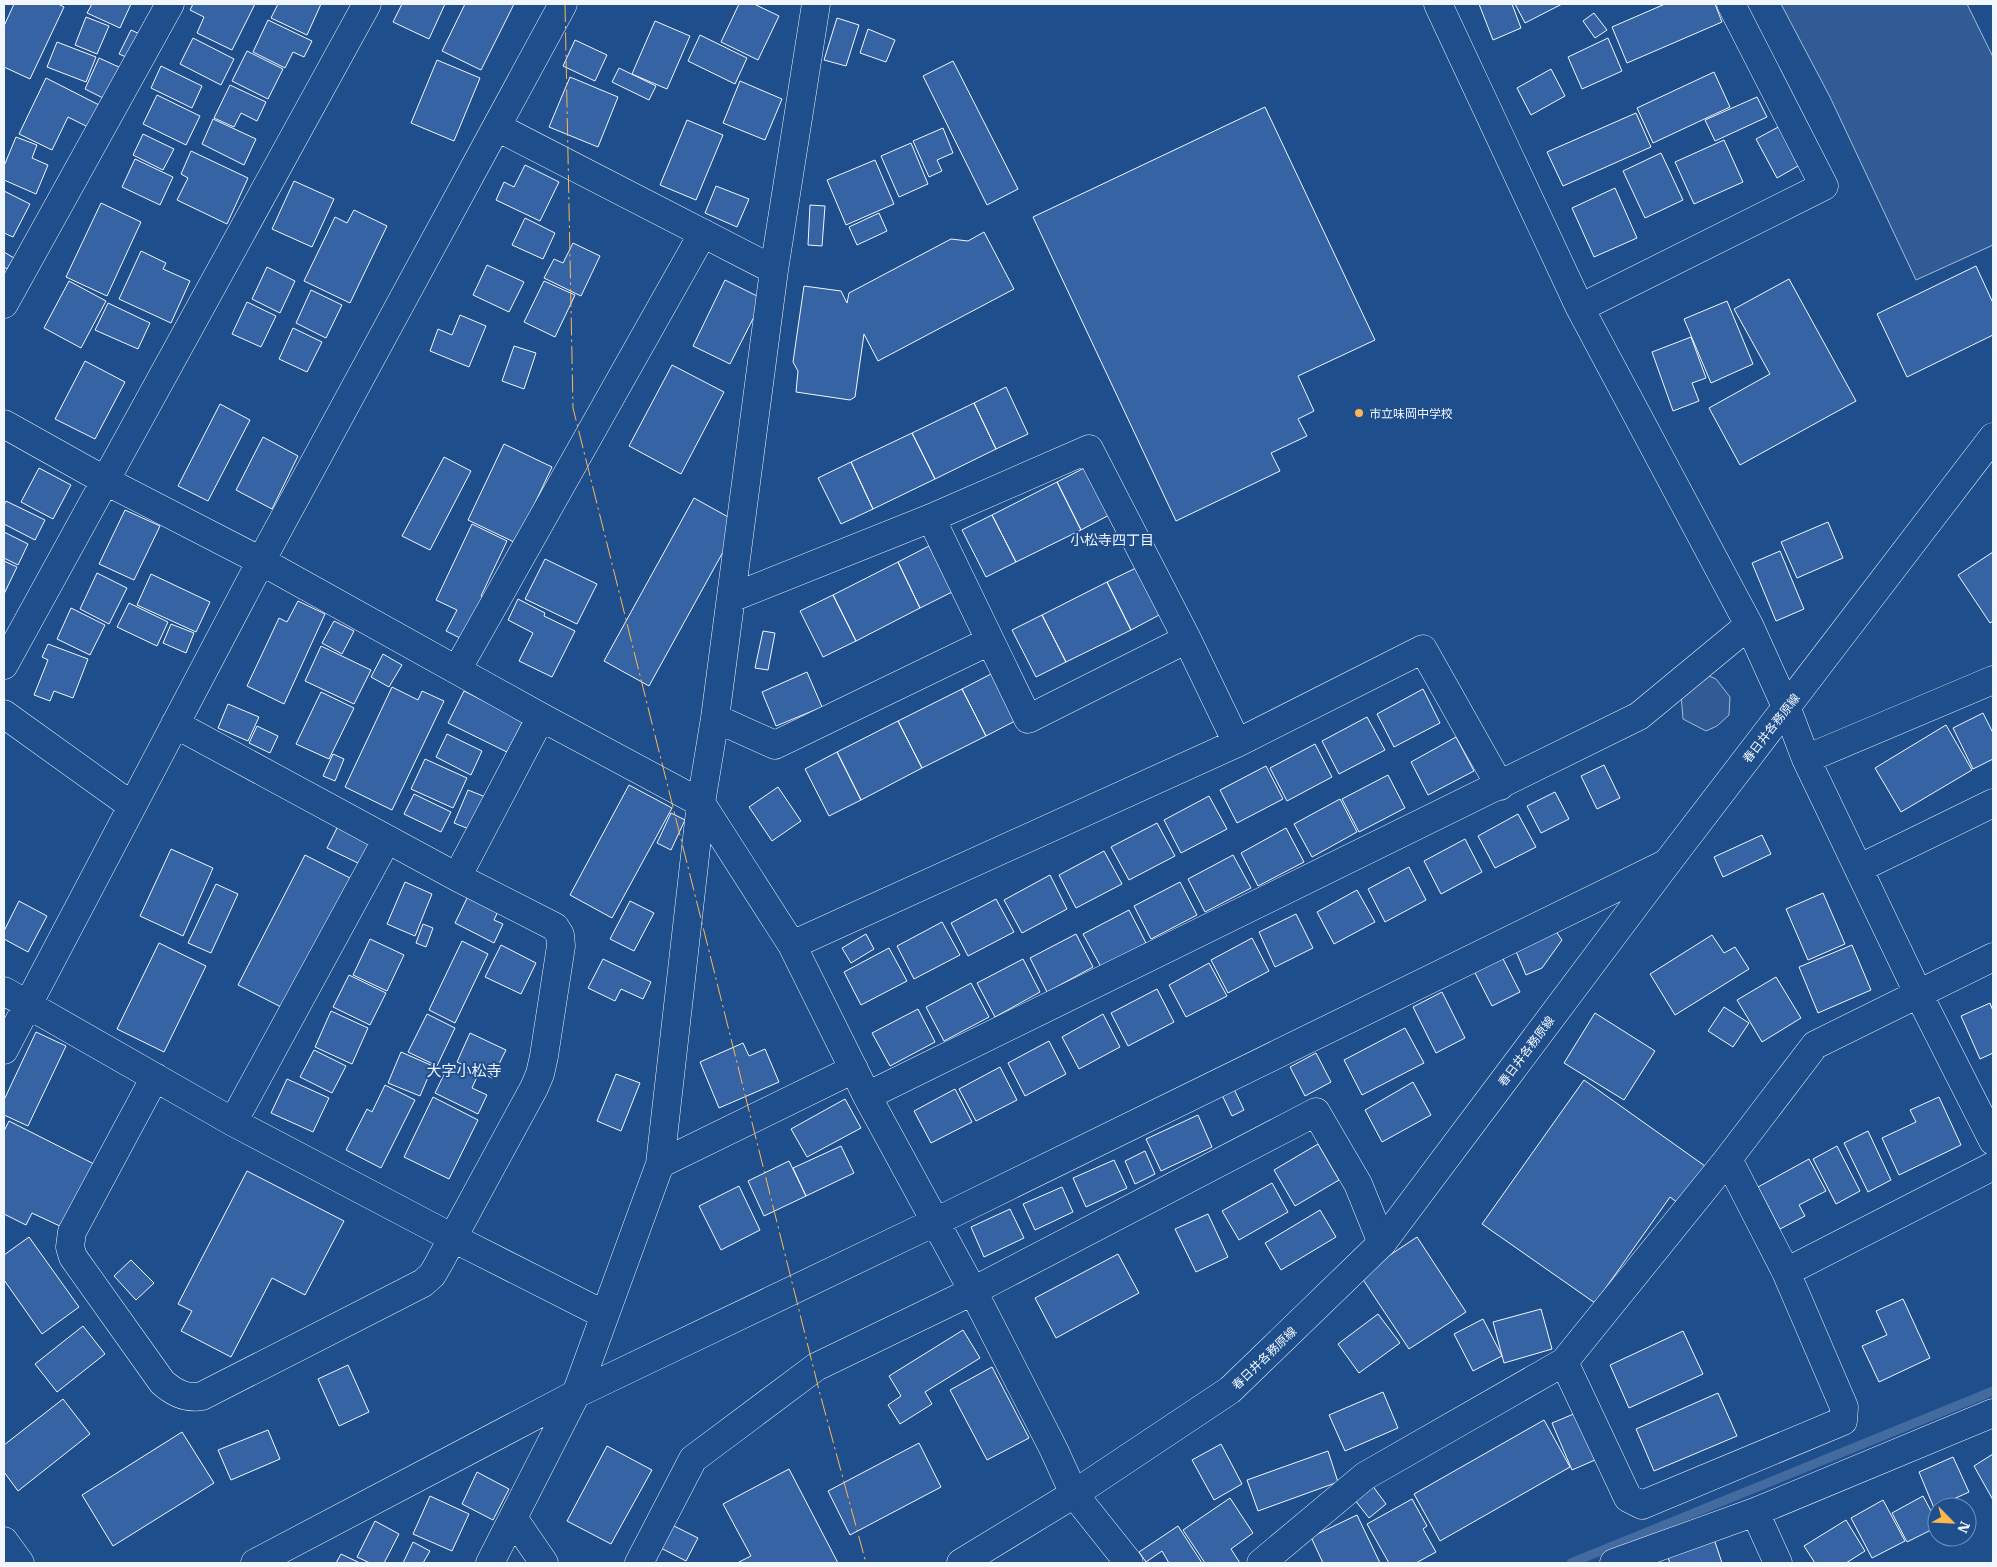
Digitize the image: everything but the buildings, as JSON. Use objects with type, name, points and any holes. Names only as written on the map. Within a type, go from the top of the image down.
[{"type":"street","points":[[4,304],[170,4]]},
{"type":"street","points":[[4,665],[367,4]]},
{"type":"street","points":[[4,1050],[261,561],[563,4]]},
{"type":"street","points":[[490,1563],[576,1394],[660,1164],[702,803],[715,718],[774,270],[816,4]]},
{"type":"street","points":[[1438,4],[1580,308],[1750,625],[1787,709],[1806,759],[1860,868],[1918,993],[1993,1141]]},
{"type":"street","points":[[1580,308],[1824,186],[1731,4]]},
{"type":"street","points":[[497,127],[774,270]]},
{"type":"street","points":[[457,670],[703,233]]},
{"type":"street","points":[[4,424],[104,480],[261,561],[541,717],[702,803],[792,945],[867,1096],[972,1291],[1054,1450],[1074,1494],[1129,1563]]},
{"type":"street","name":"春日井各務原線","points":[[961,1563],[1074,1494],[1230,1390],[1382,1244],[1667,863],[1787,709],[1993,437]]},
{"type":"street","points":[[731,598],[931,518],[1089,449],[1187,640],[1237,743]]},
{"type":"street","points":[[931,518],[1028,719],[1187,640]]},
{"type":"street","points":[[867,1096],[1639,716],[1750,625]]},
{"type":"street","points":[[715,718],[775,745],[990,641]]},
{"type":"street","points":[[792,945],[1237,743],[1423,649],[1500,786]]},
{"type":"street","points":[[1806,759],[1993,680]]},
{"type":"street","points":[[4,714],[132,806]]},
{"type":"street","points":[[457,877],[541,717]]},
{"type":"street","points":[[155,1077],[72,1232],[70,1247],[84,1272],[162,1382],[170,1390],[192,1398],[202,1396],[423,1283],[432,1275],[540,1074],[562,946],[560,935],[555,927],[457,877],[175,724]]},
{"type":"street","points":[[1860,868],[1993,804]]},
{"type":"street","points":[[233,1122],[387,839]]},
{"type":"street","points":[[254,1563],[576,1394],[935,1222],[1667,863]]},
{"type":"street","points":[[1260,1563],[1365,1476],[1564,1362],[1728,1159],[1814,1045],[1993,957]]},
{"type":"street","points":[[4,991],[233,1122],[453,1238],[605,1315]]},
{"type":"street","points":[[660,1164],[854,1069]]},
{"type":"street","points":[[639,1563],[694,1459],[816,1367],[972,1291],[1316,1112],[1358,1184],[1382,1244]]},
{"type":"street","points":[[1564,1362],[1628,1498],[1642,1505],[1843,1421],[1844,1407],[1786,1272],[1728,1159]]},
{"type":"street","points":[[1786,1272],[1993,1166]]},
{"type":"street","points":[[1614,1563],[1755,1512],[1993,1413]]},
{"type":"street","points":[[1755,1512],[1778,1563]]},
{"type":"street","points":[[514,1519],[544,1563]]},
{"type":"street","points":[[4,1541],[20,1563]]},
{"type":"shaded area","points":[[1781,4],[1967,4],[1993,57],[1993,245],[1916,280],[1830,97]]},
{"type":"shaded area","points":[[1695,670],[1716,679],[1730,697],[1729,715],[1717,726],[1706,731],[1683,719],[1680,682]]},
{"type":"waterway","points":[[1571,1563],[1993,1391]]},
{"type":"power","points":[[565,4],[573,408],[819,1390],[866,1563]]},
{"type":"place","name":"市立味岡中学校","points":[[1359,413]]},
{"type":"district","name":"小松寺四丁目","points":[[1112,540]]},
{"type":"district","name":"大字小松寺","points":[[464,1070]]}]
